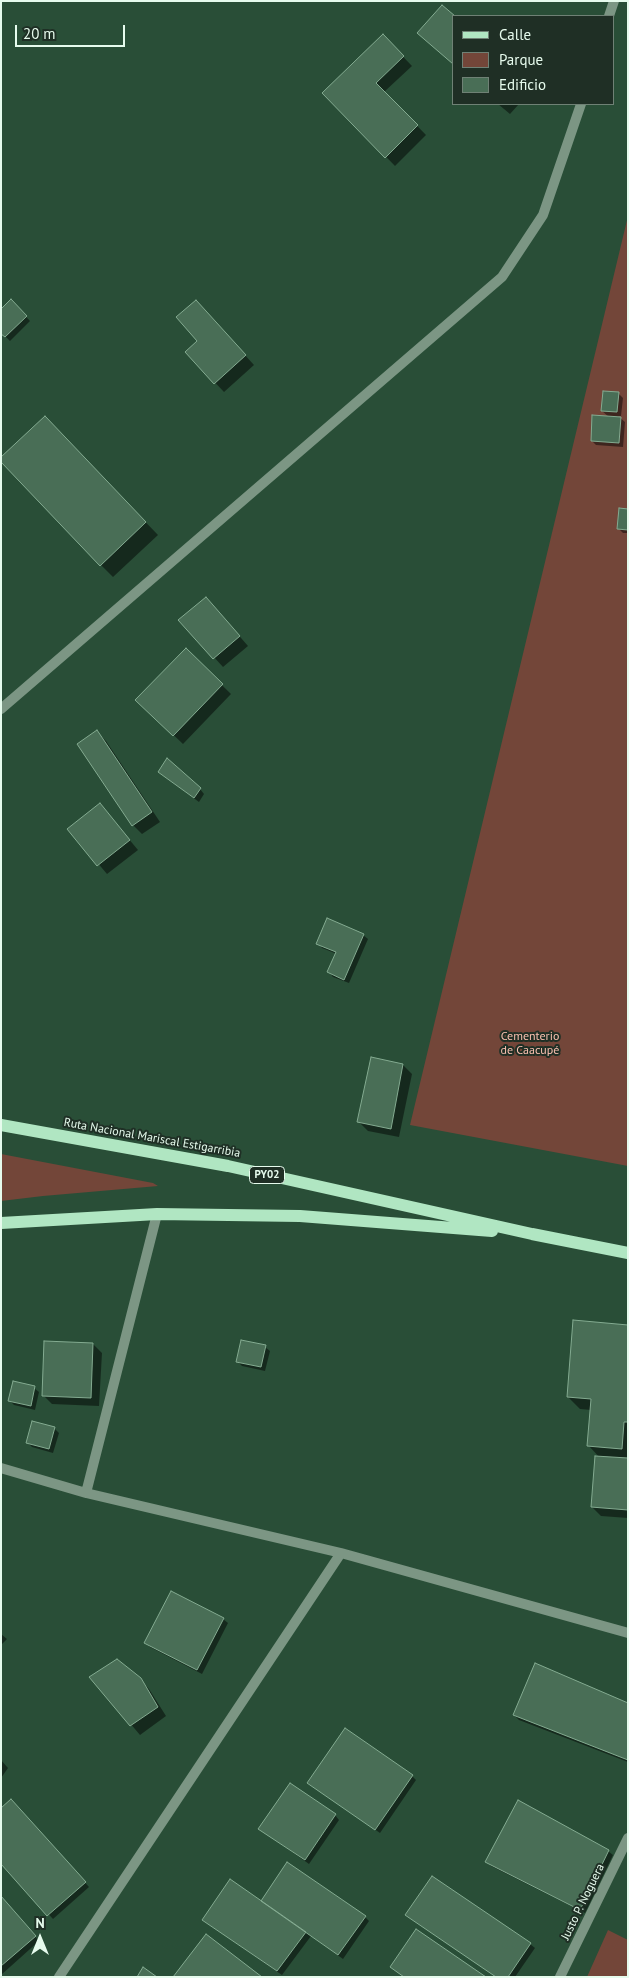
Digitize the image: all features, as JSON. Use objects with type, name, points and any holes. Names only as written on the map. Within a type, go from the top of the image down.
[{"type":"main road","name":"Ruta Nacional Mariscal Estigarribia","points":[[1,1125],[228,1166],[532,1234],[628,1253]]},
{"type":"main road","name":"Ruta Nacional Mariscal Estigarribia","points":[[1,1223],[157,1214],[300,1216],[532,1234]]},
{"type":"street","points":[[609,15],[614,1]]},
{"type":"street","points":[[1,709],[502,277],[543,215],[581,105]]},
{"type":"street","points":[[86,1493],[157,1214]]},
{"type":"street","points":[[1,1468],[86,1493],[341,1553],[628,1633]]},
{"type":"street","points":[[59,1977],[341,1553]]},
{"type":"street","name":"Justo P. Noguera","points":[[560,1977],[628,1838]]},
{"type":"green space","name":"Cementerio de Caacupé","points":[[628,216],[628,1166],[410,1125]]},
{"type":"green space","points":[[1,1154],[153,1183],[158,1186],[1,1201]]},
{"type":"green space","points":[[608,1930],[628,1940],[628,1977],[587,1977]]},
{"type":"building","points":[[442,5],[454,15],[452,15],[452,63],[417,33]]},
{"type":"building","points":[[383,34],[404,56],[376,83],[418,125],[385,158],[322,93]]},
{"type":"building","points":[[11,299],[27,316],[5,337],[1,334],[1,309]]},
{"type":"building","points":[[196,300],[246,355],[214,384],[185,352],[197,341],[176,317]]},
{"type":"building","points":[[603,391],[619,392],[617,412],[601,411]]},
{"type":"building","points":[[592,415],[621,417],[619,443],[591,441]]},
{"type":"building","points":[[45,416],[146,522],[100,566],[1,462],[1,457]]},
{"type":"building","points":[[619,508],[628,509],[628,530],[617,529]]},
{"type":"building","points":[[206,597],[240,636],[213,659],[178,620]]},
{"type":"building","points":[[186,648],[223,684],[173,736],[135,700]]},
{"type":"building","points":[[97,730],[152,812],[132,826],[77,744]]},
{"type":"building","points":[[167,758],[201,788],[194,798],[158,772]]},
{"type":"building","points":[[100,803],[130,840],[97,866],[67,829]]},
{"type":"building","points":[[327,918],[364,934],[344,980],[327,972],[336,952],[316,944]]},
{"type":"building","points":[[371,1057],[403,1064],[391,1129],[357,1122]]},
{"type":"building","points":[[573,1320],[628,1325],[628,1422],[624,1422],[622,1449],[587,1446],[591,1399],[567,1397]]},
{"type":"building","points":[[241,1340],[266,1345],[261,1367],[236,1362]]},
{"type":"building","points":[[44,1341],[93,1343],[91,1398],[42,1396]]},
{"type":"building","points":[[13,1381],[35,1386],[31,1406],[8,1401]]},
{"type":"building","points":[[32,1421],[55,1427],[49,1449],[26,1443]]},
{"type":"building","points":[[595,1456],[628,1458],[628,1510],[591,1507]]},
{"type":"building","points":[[171,1591],[224,1618],[197,1670],[144,1643]]},
{"type":"building","points":[[117,1659],[141,1678],[158,1707],[130,1726],[89,1677]]},
{"type":"building","points":[[535,1663],[628,1703],[628,1760],[513,1715]]},
{"type":"building","points":[[345,1728],[413,1775],[375,1830],[307,1783]]},
{"type":"building","points":[[290,1783],[336,1814],[305,1860],[258,1829]]},
{"type":"building","points":[[11,1799],[86,1882],[47,1916],[1,1864],[1,1808]]},
{"type":"building","points":[[518,1800],[609,1850],[580,1910],[485,1862]]},
{"type":"building","points":[[287,1862],[366,1916],[338,1955],[261,1901]]},
{"type":"building","points":[[432,1876],[531,1943],[508,1977],[496,1977],[405,1915]]},
{"type":"building","points":[[230,1879],[306,1932],[277,1971],[202,1920]]},
{"type":"building","points":[[1,1896],[36,1936],[1,1966]]},
{"type":"building","points":[[416,1929],[486,1977],[404,1977],[390,1967]]},
{"type":"building","points":[[206,1934],[262,1977],[173,1977]]},
{"type":"building","points":[[143,1967],[157,1977],[137,1977]]}]
